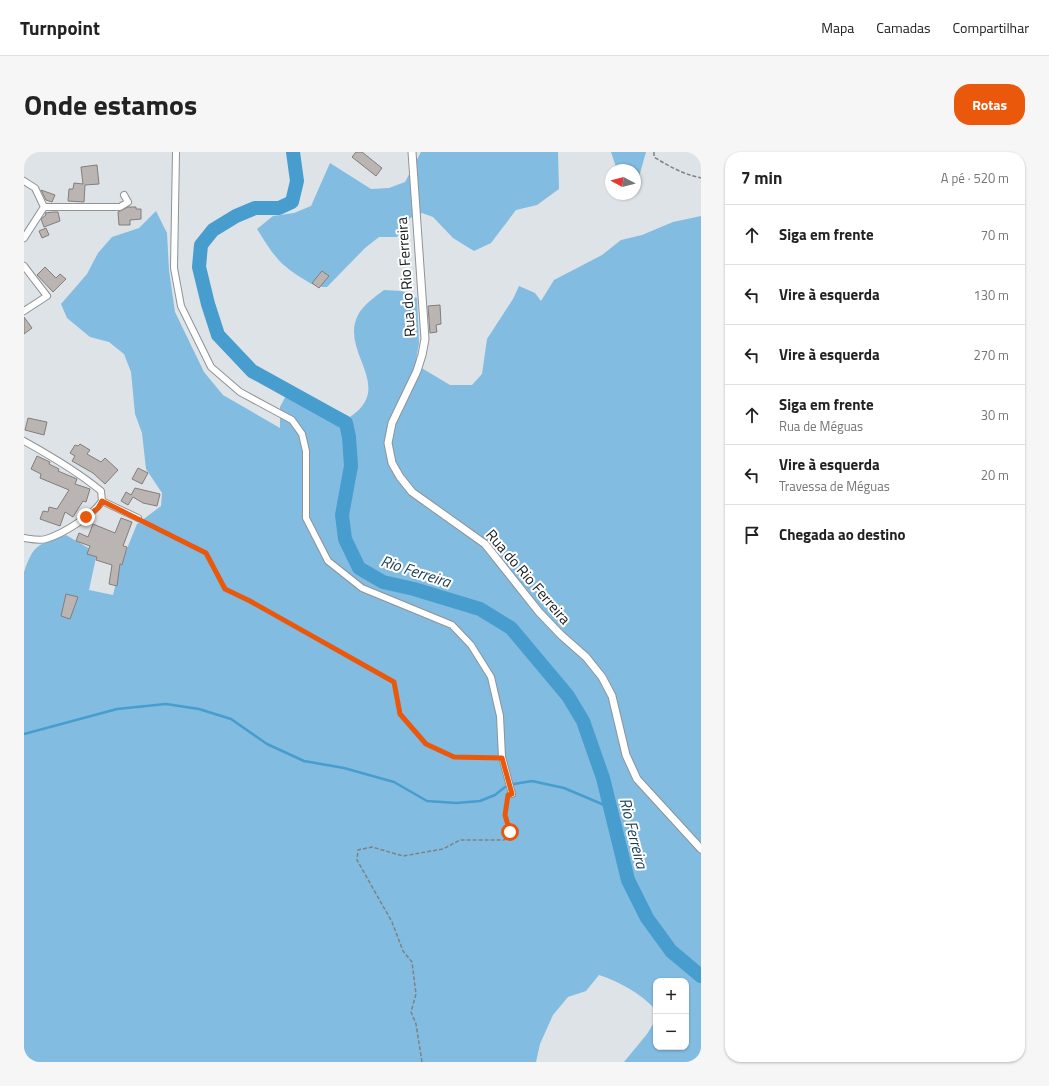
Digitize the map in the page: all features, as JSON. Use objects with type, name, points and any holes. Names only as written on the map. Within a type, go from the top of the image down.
[{"type":"street","points":[[176,152],[174,268],[181,306],[211,367],[240,392],[292,420],[302,434],[306,450],[306,518],[328,561],[362,588],[452,625],[471,645],[491,676],[500,716],[502,758],[512,794]]},
{"type":"street","name":"Rua do Rio Ferreira","points":[[412,152],[425,339],[417,371],[392,423],[388,443],[392,462],[400,477],[412,492],[485,544],[539,612],[561,635],[586,657],[602,677],[612,696],[626,755],[637,779],[701,849]]},
{"type":"street","points":[[24,181],[35,188],[44,207]]},
{"type":"street","points":[[44,207],[120,207],[128,202],[124,195]]},
{"type":"street","points":[[24,238],[44,207]]},
{"type":"street","points":[[24,266],[47,296],[24,312]]},
{"type":"street","points":[[24,441],[82,475],[101,491],[102,501],[92,512],[63,531],[45,539],[24,538]]},
{"type":"street","points":[[102,501],[138,518]]},
{"type":"path","points":[[654,152],[654,157],[670,167],[686,175],[701,178]]},
{"type":"path","points":[[138,518],[206,553],[225,589],[250,601],[394,682],[400,714],[426,744],[454,757],[502,758]]},
{"type":"path","points":[[422,1062],[416,1024],[411,1012],[416,994],[412,962],[403,951],[392,922],[357,860],[358,850],[372,847],[403,856],[443,849],[460,840],[504,840],[510,832],[505,815],[508,795],[512,794]]},
{"type":"shaded area","points":[[421,152],[558,152],[559,189],[537,205],[516,210],[491,243],[474,251],[453,238],[433,217],[422,213],[410,218],[397,237],[379,237],[365,248],[327,287],[320,287],[313,284],[282,264],[257,229],[273,216],[294,213],[311,206],[330,163],[371,189],[389,188],[405,182]]},
{"type":"shaded area","points":[[611,152],[646,152],[641,170],[641,164],[615,164]]},
{"type":"shaded area","points":[[156,211],[167,233],[169,270],[175,312],[204,372],[223,395],[280,428],[280,407],[291,386],[350,417],[363,405],[368,393],[368,381],[355,342],[354,329],[360,311],[384,290],[402,291],[417,298],[419,343],[416,360],[420,367],[450,385],[472,385],[482,374],[487,339],[513,299],[519,286],[535,293],[541,301],[554,280],[602,255],[621,240],[642,235],[673,222],[701,216],[701,1062],[624,1062],[647,1034],[653,1024],[653,1050],[689,1050],[689,978],[653,978],[653,1007],[629,989],[615,981],[599,975],[586,991],[568,997],[553,1015],[540,1044],[536,1062],[24,1062],[24,572],[31,555],[38,546],[66,535],[97,553],[89,590],[113,595],[120,566],[137,524],[161,506],[162,493],[146,469],[142,433],[135,414],[131,372],[124,354],[109,342],[90,337],[67,318],[61,304],[87,274],[98,253],[112,237],[139,228]]},
{"type":"building","points":[[356,152],[362,152],[382,168],[376,176],[352,157]]},
{"type":"building","points":[[97,165],[99,184],[85,185],[84,202],[68,201],[69,189],[73,189],[74,183],[83,184],[81,167]]},
{"type":"building","points":[[41,190],[55,195],[52,202],[46,200]]},
{"type":"building","points":[[128,207],[136,207],[136,209],[141,209],[141,219],[130,220],[130,225],[119,225],[118,212]]},
{"type":"building","points":[[58,212],[60,221],[44,227],[41,219],[46,215],[45,213]]},
{"type":"building","points":[[46,228],[49,235],[42,238],[39,231]]},
{"type":"building","points":[[45,267],[56,278],[60,274],[66,279],[53,292],[37,275]]},
{"type":"building","points":[[322,271],[329,276],[319,288],[312,283]]},
{"type":"building","points":[[440,305],[441,324],[436,325],[437,332],[430,333],[428,306]]},
{"type":"building","points":[[24,317],[32,328],[24,334]]},
{"type":"building","points":[[28,418],[47,422],[44,435],[25,430]]},
{"type":"building","points":[[80,444],[90,450],[87,454],[101,462],[105,458],[118,470],[105,484],[93,473],[72,461],[75,456],[70,453],[75,445],[78,446]]},
{"type":"building","points":[[37,456],[50,462],[49,464],[59,469],[58,471],[77,479],[75,484],[90,489],[86,502],[83,501],[73,517],[65,512],[60,526],[40,519],[43,511],[48,512],[49,507],[57,509],[69,490],[40,478],[41,474],[31,469]]},
{"type":"building","points":[[138,468],[148,473],[142,484],[132,479]]},
{"type":"building","points":[[135,488],[160,494],[157,506],[143,503],[133,497],[128,505],[121,501],[126,492],[131,495]]},
{"type":"building","points":[[121,518],[132,522],[123,546],[127,547],[122,565],[120,564],[117,586],[109,584],[112,565],[96,560],[97,557],[87,554],[90,546],[76,541],[79,533],[88,537],[93,524],[115,533]]},
{"type":"building","points":[[66,594],[78,597],[70,619],[61,616]]},
{"type":"waterway","name":"Rio Ferreira","points":[[293,152],[297,181],[292,202],[279,208],[255,208],[236,216],[213,230],[201,245],[199,267],[208,304],[218,335],[252,371],[346,423],[349,437],[351,466],[342,515],[345,539],[359,568],[383,582],[414,589],[480,609],[511,628],[568,696],[583,721],[603,778],[628,880],[647,918],[671,951],[701,976]]},
{"type":"waterway","points":[[24,734],[117,709],[166,704],[199,709],[231,719],[267,744],[304,761],[344,768],[394,782],[427,801],[456,803],[480,801],[495,795],[505,787]]},
{"type":"waterway","points":[[514,784],[532,781],[564,788],[609,807]]},
{"type":"route","points":[[86,517],[98,508],[102,501],[206,553],[225,589],[250,601],[394,682],[400,714],[426,744],[454,757],[502,758],[512,794],[508,795],[505,815],[510,832]]}]
